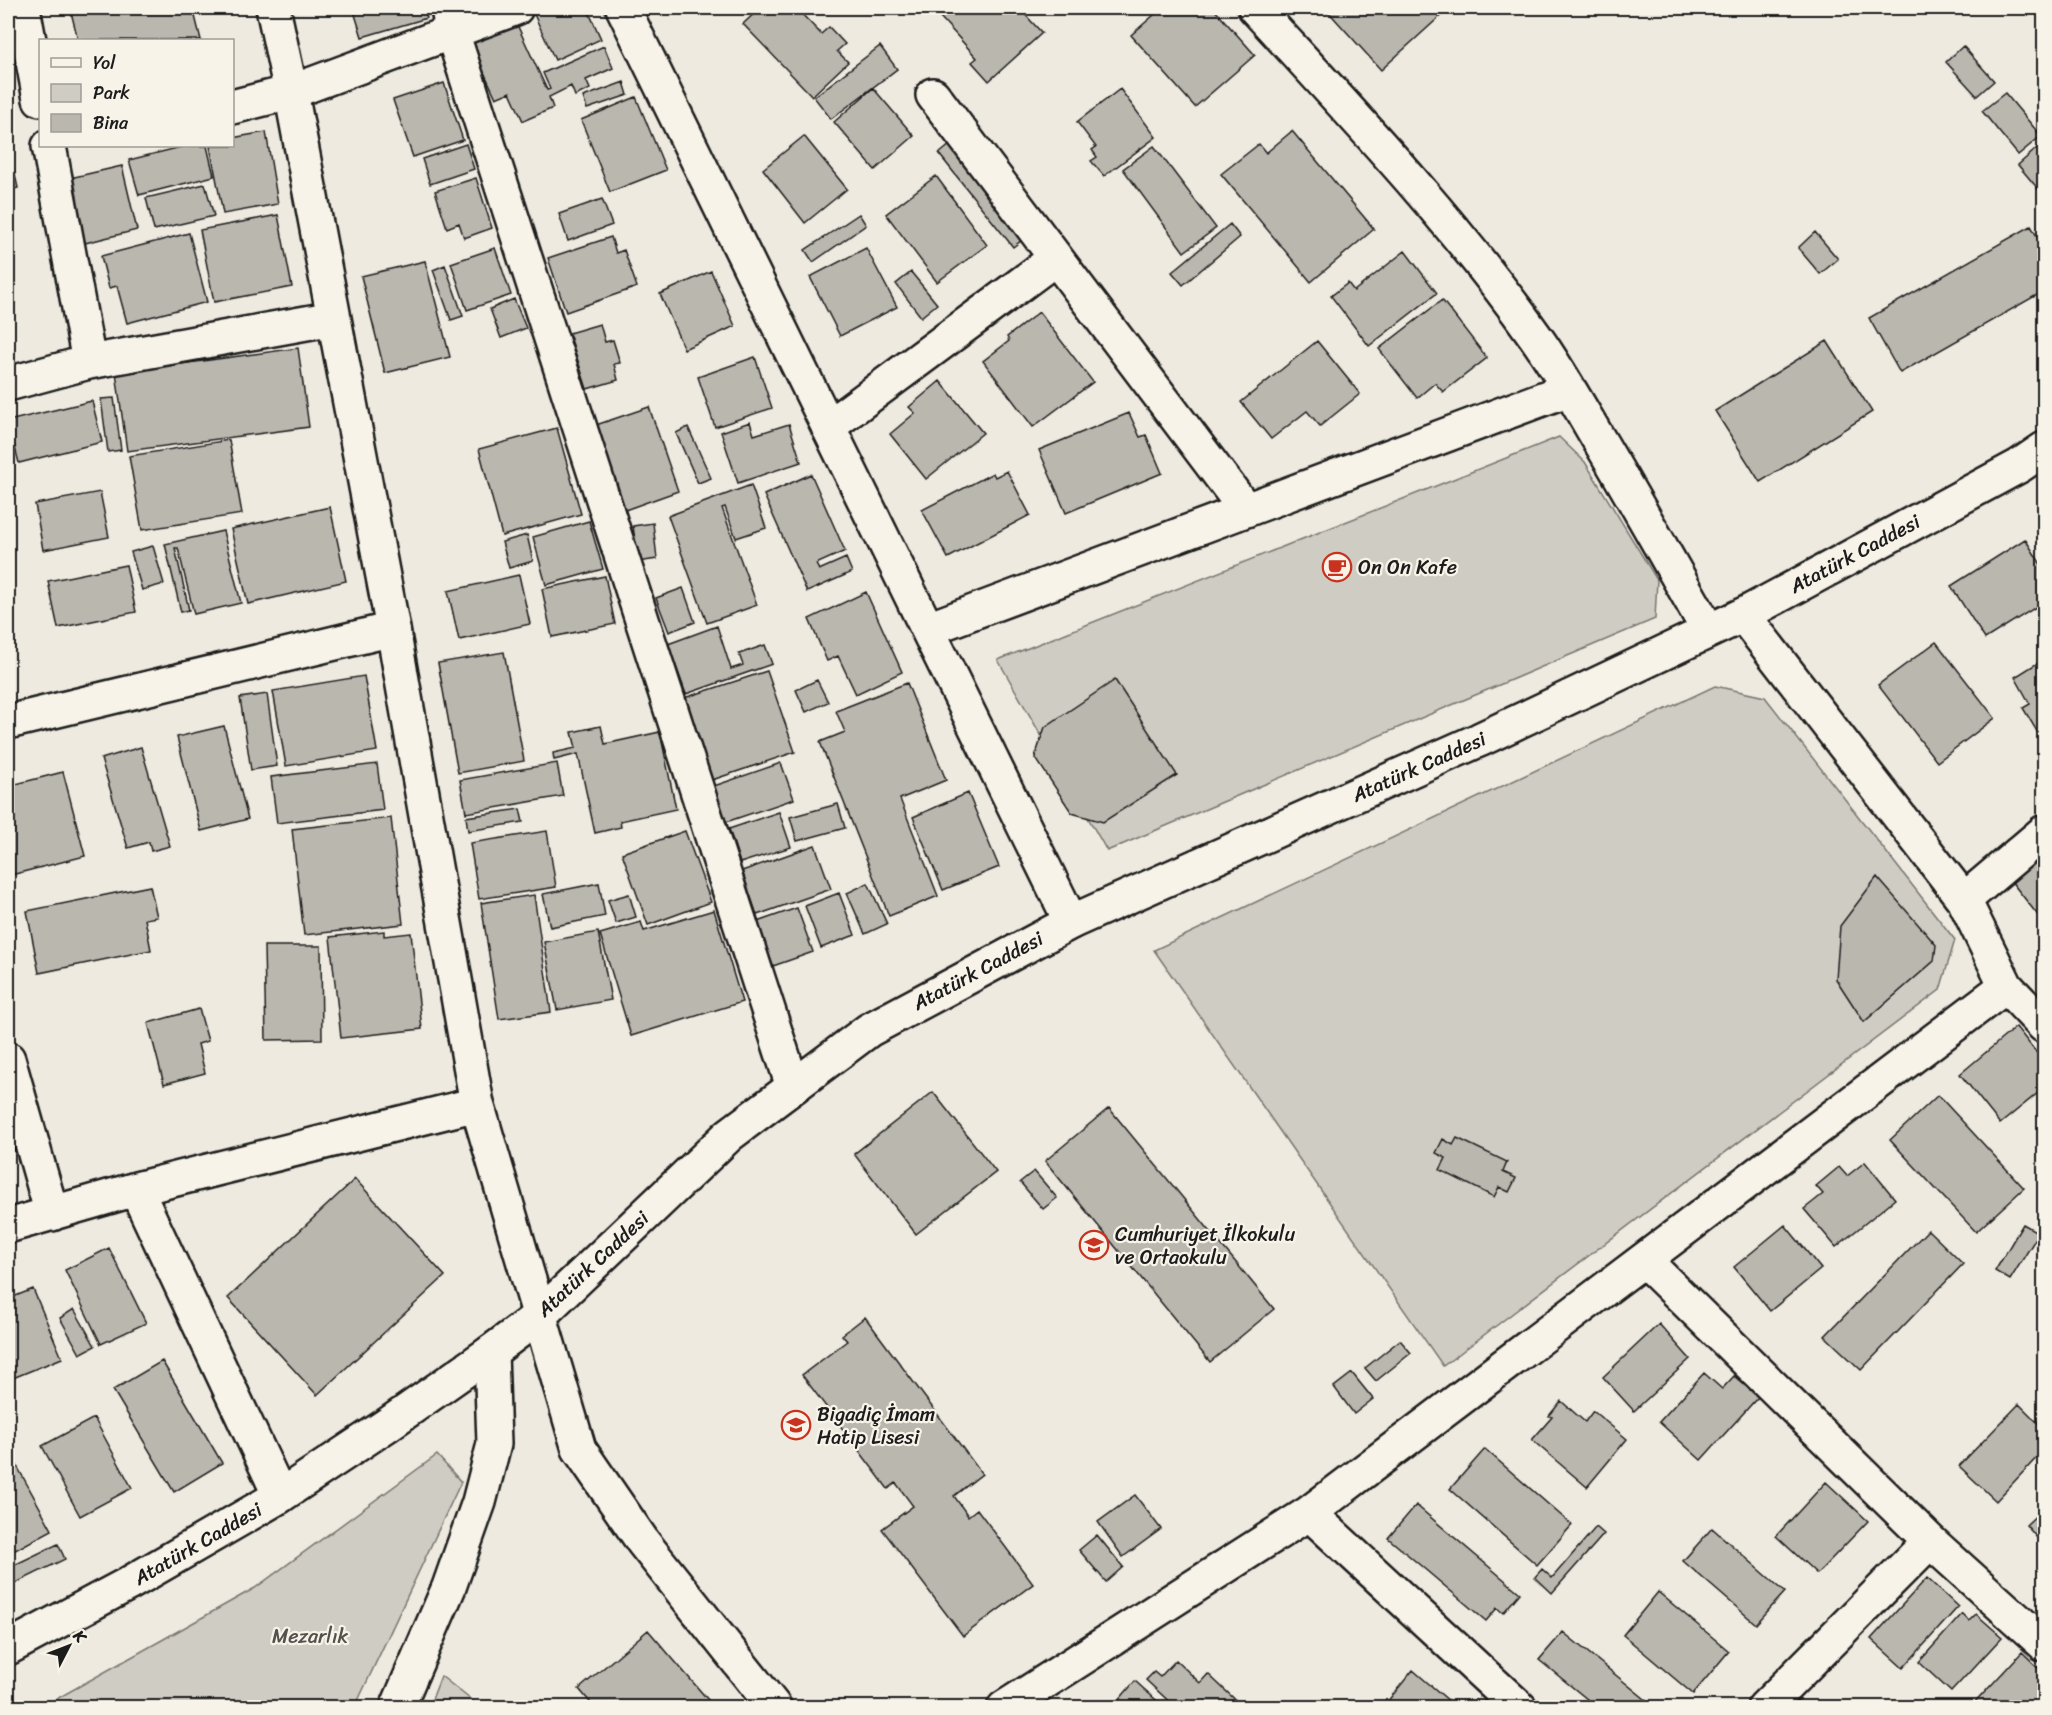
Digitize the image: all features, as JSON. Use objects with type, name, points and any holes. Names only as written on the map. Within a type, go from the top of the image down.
[{"type":"street","points":[[23,8],[39,94]]},
{"type":"street","points":[[273,8],[393,629],[477,1104],[539,1316],[579,1449],[643,1542],[776,1707]]},
{"type":"street","points":[[234,106],[291,92],[450,20],[516,8]]},
{"type":"street","points":[[623,8],[1071,922]]},
{"type":"street","points":[[1255,8],[1391,158],[1499,287],[1537,339],[1665,552],[1708,630]]},
{"type":"street","points":[[450,20],[793,1087]]},
{"type":"street","points":[[933,95],[1246,510]]},
{"type":"street","points":[[59,148],[89,362]]},
{"type":"street","points":[[828,427],[1056,258]]},
{"type":"street","points":[[8,384],[89,362],[334,318]]},
{"type":"street","points":[[928,629],[1569,389]]},
{"type":"street","name":"Atatürk Caddesi","points":[[8,1648],[128,1584],[280,1496],[491,1352],[539,1316],[729,1135],[869,1030],[1071,922],[1479,740],[1743,615],[2019,466],[2044,449]]},
{"type":"street","points":[[1743,615],[1964,900],[2006,986],[2044,1026]]},
{"type":"street","points":[[9,712],[393,629]]},
{"type":"street","points":[[1964,900],[2044,832]]},
{"type":"street","points":[[1004,1707],[1309,1513],[2006,986]]},
{"type":"street","points":[[8,1059],[52,1214]]},
{"type":"street","points":[[8,1226],[136,1190],[477,1104]]},
{"type":"street","points":[[136,1190],[280,1496]]},
{"type":"street","points":[[1644,1260],[1930,1541],[2044,1644]]},
{"type":"street","points":[[397,1707],[449,1587],[479,1502],[494,1444],[491,1352]]},
{"type":"street","points":[[1309,1513],[1520,1707]]},
{"type":"street","points":[[1764,1707],[1930,1541]]},
{"type":"green space","points":[[1559,437],[1585,462],[1657,580],[1655,619],[1107,851],[998,660]]},
{"type":"green space","points":[[1715,686],[1765,697],[1955,940],[1940,990],[1443,1366],[1154,950]]},
{"type":"green space","name":"Mezarlık","points":[[437,1455],[461,1482],[355,1707],[42,1707],[255,1588]]},
{"type":"green space","points":[[441,1676],[480,1707],[429,1707]]},
{"type":"building","points":[[70,8],[193,8],[201,39],[78,39]]},
{"type":"building","points":[[353,8],[424,8],[427,18],[362,37]]},
{"type":"building","points":[[587,8],[601,39],[555,60],[532,10]]},
{"type":"building","points":[[760,8],[796,8],[821,34],[829,27],[845,44],[837,51],[848,62],[812,96],[743,24]]},
{"type":"building","points":[[932,8],[1019,8],[1042,33],[989,81],[972,62],[977,58]]},
{"type":"building","points":[[1162,8],[1213,8],[1255,55],[1195,107],[1131,35]]},
{"type":"building","points":[[1325,8],[1443,8],[1446,11],[1381,70]]},
{"type":"building","points":[[514,18],[547,90],[550,89],[543,73],[604,46],[613,68],[586,80],[590,89],[575,96],[571,86],[549,97],[553,108],[523,121],[510,92],[496,98],[468,38]]},
{"type":"building","points":[[880,46],[897,69],[831,119],[814,97]]},
{"type":"building","points":[[1963,46],[1994,81],[1977,96],[1946,62]]},
{"type":"building","points":[[624,82],[628,95],[587,109],[583,97]]},
{"type":"building","points":[[444,83],[463,140],[413,157],[393,100]]},
{"type":"building","points":[[873,88],[914,136],[875,170],[834,122]]},
{"type":"building","points":[[1120,89],[1156,137],[1104,176],[1091,161],[1097,157],[1092,150],[1096,147],[1077,122]]},
{"type":"building","points":[[2005,93],[2041,136],[2018,155],[1982,111]]},
{"type":"building","points":[[636,97],[666,170],[610,192],[581,120]]},
{"type":"building","points":[[1292,131],[1374,229],[1311,282],[1221,174],[1259,144],[1266,153]]},
{"type":"building","points":[[266,132],[278,204],[223,214],[210,147],[234,147],[234,138]]},
{"type":"building","points":[[804,136],[847,189],[805,223],[763,169]]},
{"type":"building","points":[[957,139],[1031,233],[1013,247],[939,154]]},
{"type":"building","points":[[2044,142],[2044,186],[2039,190],[2018,165]]},
{"type":"building","points":[[8,143],[18,188],[8,191]]},
{"type":"building","points":[[466,144],[474,169],[430,184],[422,159]]},
{"type":"building","points":[[1154,146],[1216,228],[1184,252],[1123,169]]},
{"type":"building","points":[[181,147],[207,147],[214,176],[139,195],[129,160]]},
{"type":"building","points":[[122,166],[137,230],[73,246],[57,181]]},
{"type":"building","points":[[936,176],[987,245],[937,282],[886,214]]},
{"type":"building","points":[[476,178],[492,228],[464,238],[459,223],[447,228],[435,191]]},
{"type":"building","points":[[205,184],[214,216],[154,230],[146,198]]},
{"type":"building","points":[[602,199],[612,225],[568,241],[559,214]]},
{"type":"building","points":[[859,214],[866,225],[813,262],[805,250]]},
{"type":"building","points":[[278,215],[292,287],[214,302],[200,230]]},
{"type":"building","points":[[1230,224],[1240,237],[1183,285],[1172,272]]},
{"type":"building","points":[[2031,226],[2044,248],[2044,291],[1900,373],[1869,318]]},
{"type":"building","points":[[1815,232],[1838,259],[1820,274],[1798,248]]},
{"type":"building","points":[[189,233],[207,302],[127,323],[117,286],[109,288],[101,256]]},
{"type":"building","points":[[611,237],[616,253],[624,250],[637,287],[566,312],[548,258]]},
{"type":"building","points":[[495,248],[511,295],[467,310],[451,263]]},
{"type":"building","points":[[866,248],[897,307],[840,336],[810,277]]},
{"type":"building","points":[[1405,251],[1437,293],[1369,346],[1331,296],[1348,283],[1354,291]]},
{"type":"building","points":[[425,261],[450,357],[385,373],[361,276]]},
{"type":"building","points":[[445,265],[463,316],[451,320],[433,270]]},
{"type":"building","points":[[711,271],[735,326],[684,349],[660,294]]},
{"type":"building","points":[[911,272],[937,304],[921,317],[896,284]]},
{"type":"building","points":[[514,299],[526,328],[501,338],[490,309]]},
{"type":"building","points":[[1442,300],[1487,358],[1443,392],[1435,383],[1417,398],[1379,349]]},
{"type":"building","points":[[1039,312],[1093,382],[1033,427],[983,361],[1009,341],[1007,337]]},
{"type":"building","points":[[600,324],[605,342],[613,340],[620,363],[614,364],[618,380],[587,389],[569,333]]},
{"type":"building","points":[[1317,341],[1360,394],[1320,426],[1307,411],[1271,439],[1241,402]]},
{"type":"building","points":[[1827,341],[1872,412],[1760,482],[1715,411]]},
{"type":"building","points":[[298,348],[309,427],[127,451],[116,373]]},
{"type":"building","points":[[755,357],[772,408],[715,427],[698,377]]},
{"type":"building","points":[[940,381],[983,433],[926,479],[890,434],[915,413],[909,407]]},
{"type":"building","points":[[114,398],[121,450],[108,452],[101,399]]},
{"type":"building","points":[[92,401],[102,442],[19,463],[8,421]]},
{"type":"building","points":[[649,407],[678,491],[625,510],[596,425]]},
{"type":"building","points":[[1129,413],[1140,437],[1146,435],[1162,473],[1066,513],[1039,450]]},
{"type":"building","points":[[750,422],[754,435],[789,424],[801,462],[738,483],[721,432]]},
{"type":"building","points":[[688,427],[711,478],[698,483],[676,433]]},
{"type":"building","points":[[557,428],[581,514],[502,536],[479,449]]},
{"type":"building","points":[[229,440],[242,514],[142,530],[129,456]]},
{"type":"building","points":[[1007,471],[1030,515],[948,558],[922,510],[993,473],[995,477]]},
{"type":"building","points":[[811,474],[845,551],[816,564],[819,570],[846,558],[852,572],[807,592],[764,495]]},
{"type":"building","points":[[751,485],[766,528],[736,538],[725,507],[722,508],[757,605],[707,623],[668,516]]},
{"type":"building","points":[[100,492],[109,537],[43,550],[35,504]]},
{"type":"building","points":[[330,507],[346,581],[248,604],[231,529]]},
{"type":"building","points":[[589,521],[603,569],[546,585],[533,537]]},
{"type":"building","points":[[653,523],[657,559],[638,562],[633,526]]},
{"type":"building","points":[[223,531],[241,603],[194,614],[178,548],[175,548],[189,610],[181,612],[165,544]]},
{"type":"building","points":[[527,535],[533,561],[509,568],[502,542]]},
{"type":"building","points":[[2025,539],[2044,569],[2044,602],[1985,639],[1951,586]]},
{"type":"building","points":[[153,546],[164,584],[142,590],[131,552]]},
{"type":"building","points":[[126,565],[136,612],[58,628],[48,581]]},
{"type":"building","points":[[519,575],[530,624],[459,640],[448,591]]},
{"type":"building","points":[[605,576],[615,624],[552,637],[542,589]]},
{"type":"building","points":[[683,588],[695,622],[669,632],[656,598]]},
{"type":"building","points":[[866,592],[902,672],[856,694],[838,656],[827,661],[809,619]]},
{"type":"building","points":[[717,626],[731,669],[743,665],[739,654],[765,645],[772,664],[686,694],[668,644]]},
{"type":"building","points":[[1936,642],[1995,718],[1937,762],[1878,685]]},
{"type":"building","points":[[504,652],[524,761],[458,773],[438,663]]},
{"type":"building","points":[[2044,659],[2044,743],[2023,708],[2030,704],[2015,677]]},
{"type":"building","points":[[767,671],[795,752],[712,780],[684,698]]},
{"type":"building","points":[[364,676],[377,751],[286,766],[273,691]]},
{"type":"building","points":[[817,680],[828,702],[806,712],[796,690]]},
{"type":"building","points":[[1115,680],[1177,775],[1103,822],[1072,813],[1035,757],[1045,727]]},
{"type":"building","points":[[907,683],[946,780],[900,799],[938,896],[889,916],[820,742],[845,732],[836,711]]},
{"type":"building","points":[[267,694],[277,766],[251,770],[240,698]]},
{"type":"building","points":[[224,726],[248,819],[201,831],[177,737]]},
{"type":"building","points":[[601,726],[605,744],[660,732],[676,809],[620,821],[621,827],[595,833],[578,754],[554,760],[553,753],[576,748],[572,732]]},
{"type":"building","points":[[141,747],[170,846],[151,851],[149,842],[128,848],[101,759]]},
{"type":"building","points":[[557,763],[563,796],[466,813],[460,780]]},
{"type":"building","points":[[781,763],[794,799],[726,822],[714,786]]},
{"type":"building","points":[[377,764],[383,810],[277,823],[271,777]]},
{"type":"building","points":[[63,772],[85,856],[11,875],[8,862],[8,786]]},
{"type":"building","points":[[968,793],[999,867],[943,890],[913,817]]},
{"type":"building","points":[[838,804],[845,828],[797,841],[790,817]]},
{"type":"building","points":[[520,809],[523,822],[468,831],[466,817]]},
{"type":"building","points":[[779,812],[791,847],[740,863],[729,829]]},
{"type":"building","points":[[391,818],[403,924],[304,935],[292,829]]},
{"type":"building","points":[[547,831],[556,887],[479,899],[470,843]]},
{"type":"building","points":[[685,831],[711,902],[648,925],[622,853]]},
{"type":"building","points":[[815,845],[831,889],[757,915],[742,871]]},
{"type":"building","points":[[2044,846],[2044,923],[2007,876]]},
{"type":"building","points":[[1877,877],[1936,945],[1934,961],[1864,1022],[1836,979],[1840,926]]},
{"type":"building","points":[[599,883],[605,916],[550,927],[543,894]]},
{"type":"building","points":[[868,883],[887,924],[865,934],[847,893]]},
{"type":"building","points":[[150,886],[157,917],[145,919],[151,950],[39,973],[27,911]]},
{"type":"building","points":[[839,893],[855,935],[821,948],[805,906]]},
{"type":"building","points":[[629,894],[636,917],[616,923],[608,900]]},
{"type":"building","points":[[534,895],[551,1012],[499,1019],[481,903]]},
{"type":"building","points":[[797,908],[813,952],[773,966],[757,922]]},
{"type":"building","points":[[714,910],[742,1002],[631,1036],[600,934],[641,922],[644,931]]},
{"type":"building","points":[[384,931],[384,936],[411,933],[422,1029],[341,1038],[330,937]]},
{"type":"building","points":[[598,932],[611,1000],[557,1010],[544,942]]},
{"type":"building","points":[[264,946],[321,946],[322,1039],[266,1040]]},
{"type":"building","points":[[199,1009],[208,1041],[198,1044],[205,1073],[164,1084],[148,1023]]},
{"type":"building","points":[[2016,1027],[2044,1062],[2044,1088],[2000,1124],[1960,1074]]},
{"type":"building","points":[[933,1092],[996,1172],[916,1234],[854,1154]]},
{"type":"building","points":[[1938,1095],[2024,1188],[1976,1232],[1890,1140]]},
{"type":"building","points":[[1109,1108],[1274,1309],[1210,1362],[1045,1161]]},
{"type":"building","points":[[1457,1138],[1507,1162],[1503,1172],[1516,1178],[1509,1192],[1499,1187],[1494,1197],[1440,1170],[1446,1158],[1436,1153],[1443,1139],[1453,1145]]},
{"type":"building","points":[[1865,1162],[1895,1199],[1836,1247],[1804,1209],[1823,1194],[1816,1186],[1839,1167],[1847,1176]]},
{"type":"building","points":[[1034,1171],[1057,1198],[1043,1209],[1020,1182]]},
{"type":"building","points":[[355,1179],[445,1276],[317,1395],[228,1298]]},
{"type":"building","points":[[2023,1224],[2039,1233],[2010,1280],[1995,1271]]},
{"type":"building","points":[[1785,1225],[1821,1269],[1770,1311],[1734,1267]]},
{"type":"building","points":[[1928,1230],[1963,1264],[1861,1370],[1825,1336]]},
{"type":"building","points":[[109,1248],[146,1323],[101,1344],[65,1270]]},
{"type":"building","points":[[33,1289],[62,1358],[13,1378],[8,1366],[8,1299]]},
{"type":"building","points":[[74,1309],[95,1346],[80,1354],[60,1318]]},
{"type":"building","points":[[865,1317],[982,1474],[954,1496],[968,1516],[977,1509],[1033,1584],[963,1636],[882,1529],[913,1506],[896,1483],[888,1489],[802,1375],[847,1341],[842,1335]]},
{"type":"building","points":[[1659,1324],[1690,1359],[1634,1411],[1603,1377]]},
{"type":"building","points":[[1400,1340],[1411,1353],[1376,1381],[1365,1368]]},
{"type":"building","points":[[162,1361],[222,1463],[174,1492],[113,1390]]},
{"type":"building","points":[[1352,1373],[1373,1399],[1354,1414],[1334,1387]]},
{"type":"building","points":[[1704,1373],[1722,1389],[1734,1376],[1758,1397],[1701,1460],[1659,1422]]},
{"type":"building","points":[[1561,1401],[1585,1422],[1593,1411],[1627,1439],[1587,1487],[1532,1440],[1552,1417],[1549,1416]]},
{"type":"building","points":[[2019,1404],[2044,1429],[2044,1450],[1996,1501],[1959,1466]]},
{"type":"building","points":[[94,1418],[132,1488],[80,1516],[42,1446]]},
{"type":"building","points":[[1485,1449],[1572,1525],[1537,1565],[1450,1489]]},
{"type":"building","points":[[11,1455],[52,1530],[8,1554],[8,1457]]},
{"type":"building","points":[[1826,1482],[1868,1521],[1817,1574],[1776,1536]]},
{"type":"building","points":[[1135,1495],[1161,1529],[1123,1557],[1098,1522]]},
{"type":"building","points":[[1416,1505],[1520,1593],[1503,1613],[1497,1608],[1486,1621],[1388,1538]]},
{"type":"building","points":[[2044,1508],[2044,1546],[2026,1525]]},
{"type":"building","points":[[1596,1527],[1604,1534],[1552,1593],[1535,1577],[1542,1569],[1552,1578]]},
{"type":"building","points":[[1712,1528],[1785,1592],[1756,1624],[1683,1561]]},
{"type":"building","points":[[1097,1535],[1123,1567],[1106,1582],[1079,1550]]},
{"type":"building","points":[[58,1544],[65,1559],[10,1586],[8,1568]]},
{"type":"building","points":[[1927,1578],[1958,1607],[1903,1668],[1871,1639]]},
{"type":"building","points":[[1658,1592],[1729,1651],[1693,1694],[1623,1635]]},
{"type":"building","points":[[1962,1614],[1969,1621],[1976,1614],[2002,1637],[1951,1692],[1919,1662]]},
{"type":"building","points":[[648,1630],[715,1708],[595,1708],[579,1689]]},
{"type":"building","points":[[1563,1632],[1656,1708],[1598,1708],[1539,1660]]},
{"type":"building","points":[[2022,1652],[2044,1673],[2044,1708],[1970,1708]]},
{"type":"building","points":[[1176,1660],[1200,1683],[1208,1674],[1244,1708],[1176,1708],[1146,1680],[1154,1672],[1160,1677]]},
{"type":"building","points":[[1413,1670],[1457,1708],[1382,1708]]},
{"type":"building","points":[[1135,1681],[1165,1708],[1112,1708]]},
{"type":"place","name":"On On Kafe","points":[[1337,567]]},
{"type":"place","name":"Cumhuriyet İlkokulu ve Ortaokulu","points":[[1094,1245]]},
{"type":"place","name":"Bigadiç İmam Hatip Lisesi","points":[[796,1425]]}]
